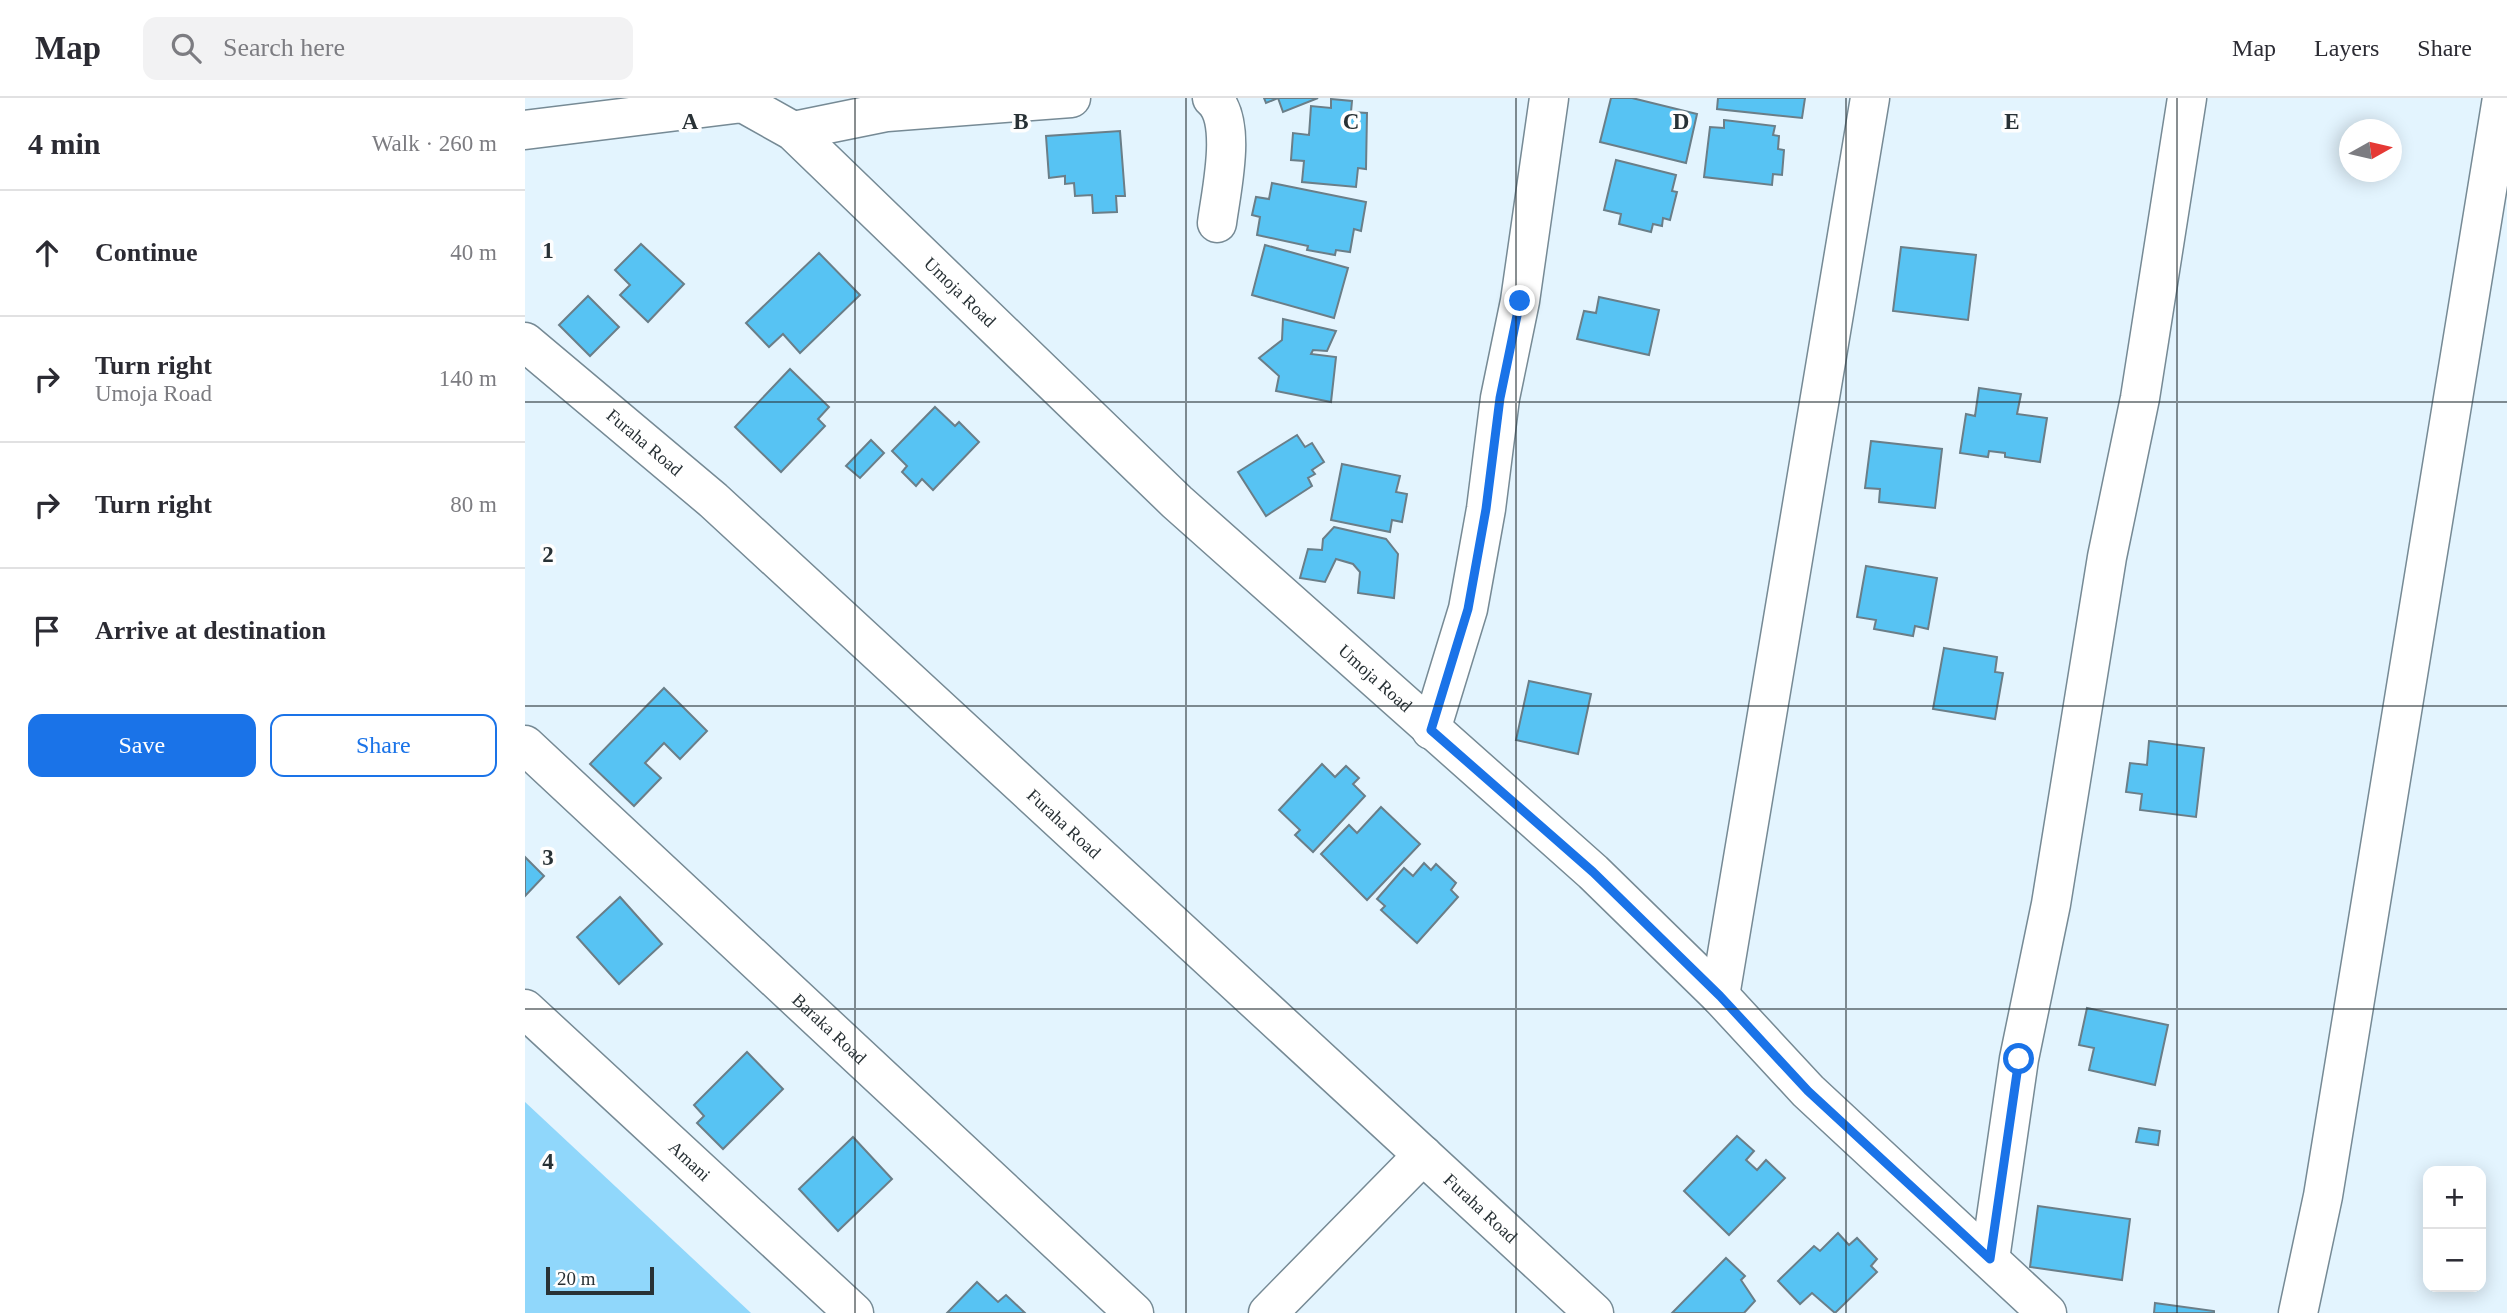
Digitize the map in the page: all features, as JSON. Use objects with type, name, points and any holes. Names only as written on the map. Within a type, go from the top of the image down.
[{"type":"street","points":[[793,131],[887,111],[1071,98]]},
{"type":"street","points":[[1212,98],[1221,105],[1227,138],[1217,223]]},
{"type":"street","points":[[1431,730],[1468,609],[1486,509],[1500,398],[1520,301],[1549,98]]},
{"type":"street","points":[[1720,996],[1870,98]]},
{"type":"street","points":[[1990,1259],[2019,1059],[2053,891],[2107,557],[2140,398],[2187,98]]},
{"type":"street","points":[[2298,1313],[2323,1196],[2502,98]]},
{"type":"street","name":"Umoja Road","points":[[525,130],[743,103],[793,131],[1177,502],[1593,872],[1720,996],[1808,1091],[2047,1313]]},
{"type":"street","name":"Furaha Road","points":[[525,342],[713,500],[1594,1313]]},
{"type":"street","name":"Baraka Road","points":[[525,745],[1134,1313]]},
{"type":"street","name":"Amani","points":[[525,1009],[854,1313]]},
{"type":"street","points":[[1268,1313],[1423,1155]]},
{"type":"shaded area","points":[[525,1102],[751,1313],[525,1313]]},
{"type":"building","points":[[1264,98],[1278,98],[1266,103]]},
{"type":"building","points":[[1278,98],[1318,98],[1283,112]]},
{"type":"building","points":[[1611,98],[1632,98],[1697,114],[1686,163],[1600,142]]},
{"type":"building","points":[[1718,98],[1805,98],[1802,118],[1717,109]]},
{"type":"building","points":[[1331,99],[1352,101],[1351,112],[1367,113],[1366,169],[1358,168],[1356,187],[1302,182],[1304,161],[1291,160],[1293,133],[1309,135],[1311,106],[1331,108]]},
{"type":"building","points":[[1724,120],[1775,126],[1773,135],[1779,136],[1778,149],[1784,150],[1782,175],[1773,174],[1772,185],[1704,177],[1710,127],[1724,128]]},
{"type":"building","points":[[1120,131],[1125,196],[1116,196],[1117,212],[1093,213],[1092,195],[1075,196],[1074,183],[1065,184],[1065,176],[1049,178],[1046,136]]},
{"type":"building","points":[[1616,160],[1676,175],[1672,191],[1677,192],[1670,220],[1663,218],[1662,226],[1653,224],[1651,232],[1619,224],[1621,214],[1604,210]]},
{"type":"building","points":[[1272,183],[1366,202],[1361,231],[1354,229],[1350,252],[1336,250],[1335,255],[1307,250],[1308,246],[1257,235],[1260,217],[1252,215],[1256,197],[1269,199]]},
{"type":"building","points":[[641,244],[684,284],[648,322],[620,295],[630,285],[615,270]]},
{"type":"building","points":[[1265,245],[1348,268],[1334,318],[1252,295]]},
{"type":"building","points":[[1901,247],[1976,255],[1968,320],[1893,311]]},
{"type":"building","points":[[819,253],[860,295],[800,353],[783,334],[769,347],[746,323]]},
{"type":"building","points":[[588,296],[619,327],[590,356],[559,325]]},
{"type":"building","points":[[1599,297],[1659,310],[1649,355],[1577,339],[1584,311],[1596,313]]},
{"type":"building","points":[[1283,319],[1336,331],[1327,351],[1313,350],[1311,354],[1336,357],[1331,402],[1276,391],[1279,376],[1259,358],[1282,340]]},
{"type":"building","points":[[790,369],[829,407],[818,419],[825,426],[781,472],[735,427]]},
{"type":"building","points":[[1979,388],[2021,394],[2017,414],[2047,418],[2040,462],[2005,457],[2005,453],[1989,451],[1988,457],[1960,453],[1966,414],[1975,416]]},
{"type":"building","points":[[935,407],[955,426],[959,422],[979,442],[933,490],[922,479],[916,486],[902,472],[907,466],[892,451]]},
{"type":"building","points":[[1297,435],[1305,447],[1312,443],[1324,462],[1312,470],[1315,474],[1308,478],[1312,486],[1266,516],[1238,472]]},
{"type":"building","points":[[871,440],[884,453],[860,478],[846,466]]},
{"type":"building","points":[[1871,441],[1942,449],[1935,508],[1879,502],[1880,489],[1865,488]]},
{"type":"building","points":[[1342,464],[1400,476],[1396,492],[1407,494],[1402,522],[1392,520],[1390,532],[1331,520]]},
{"type":"building","points":[[1334,527],[1386,539],[1398,554],[1394,598],[1358,593],[1360,572],[1353,564],[1336,559],[1325,582],[1300,578],[1308,549],[1322,550],[1323,539]]},
{"type":"building","points":[[1866,566],[1937,578],[1928,629],[1915,626],[1913,636],[1874,629],[1876,620],[1857,617]]},
{"type":"building","points":[[1944,648],[1997,657],[1995,672],[2003,673],[1995,719],[1933,709]]},
{"type":"building","points":[[1529,681],[1591,694],[1578,754],[1516,740]]},
{"type":"building","points":[[664,688],[707,731],[680,759],[664,743],[645,763],[661,778],[634,806],[590,764]]},
{"type":"building","points":[[2149,741],[2204,748],[2196,817],[2140,810],[2142,794],[2126,792],[2130,763],[2147,765]]},
{"type":"building","points":[[1322,764],[1335,777],[1346,766],[1359,778],[1353,784],[1365,796],[1313,852],[1295,835],[1300,830],[1279,810]]},
{"type":"building","points":[[1381,807],[1420,844],[1367,900],[1321,854],[1349,825],[1357,833]]},
{"type":"building","points":[[525,857],[544,876],[525,896]]},
{"type":"building","points":[[1424,863],[1431,870],[1436,864],[1456,883],[1451,890],[1458,897],[1417,943],[1381,910],[1385,906],[1377,899],[1404,868],[1413,876]]},
{"type":"building","points":[[620,897],[662,944],[619,984],[577,937]]},
{"type":"building","points":[[2087,1008],[2168,1025],[2155,1085],[2089,1070],[2094,1048],[2079,1045]]},
{"type":"building","points":[[747,1052],[783,1089],[723,1149],[697,1123],[704,1116],[694,1105]]},
{"type":"building","points":[[2139,1128],[2160,1131],[2158,1145],[2136,1142]]},
{"type":"building","points":[[1737,1136],[1754,1151],[1746,1160],[1757,1170],[1766,1160],[1785,1178],[1729,1235],[1684,1191]]},
{"type":"building","points":[[853,1137],[892,1179],[838,1231],[799,1189]]},
{"type":"building","points":[[2038,1206],[2130,1219],[2122,1280],[2030,1267]]},
{"type":"building","points":[[1838,1233],[1849,1245],[1857,1238],[1877,1259],[1871,1266],[1877,1272],[1835,1313],[1812,1293],[1800,1304],[1778,1281],[1814,1246],[1820,1251]]},
{"type":"building","points":[[1726,1258],[1745,1276],[1741,1280],[1755,1301],[1744,1313],[1672,1313]]},
{"type":"building","points":[[977,1282],[998,1302],[1006,1295],[1025,1313],[947,1313]]},
{"type":"building","points":[[2155,1303],[2214,1311],[2214,1313],[2154,1313]]},
{"type":"route","points":[[1520,301],[1500,398],[1486,509],[1468,609],[1431,730],[1593,872],[1720,996],[1808,1091],[1990,1259],[2019,1059]]}]
